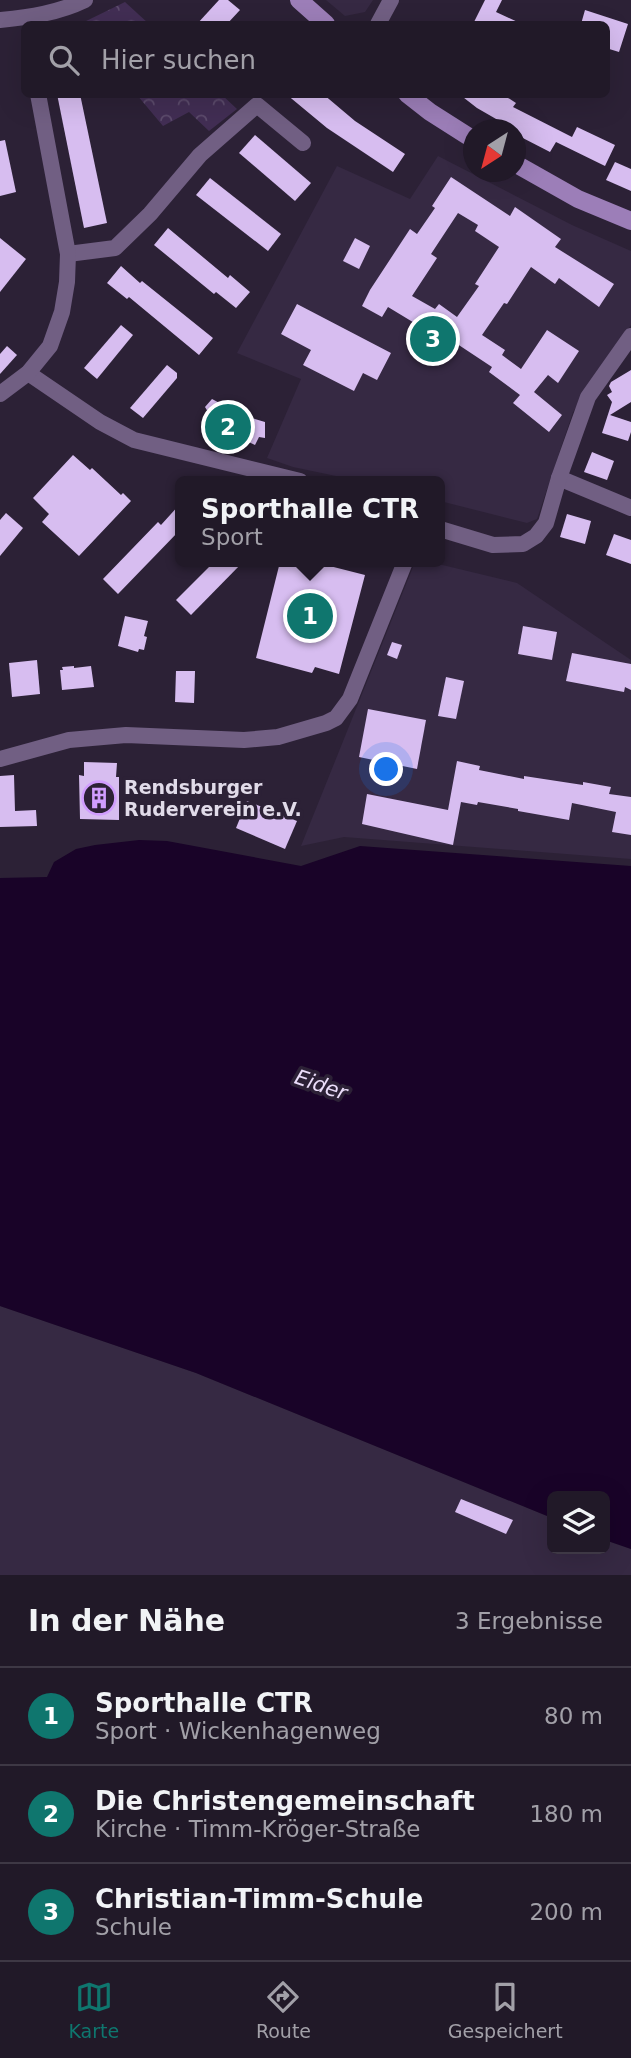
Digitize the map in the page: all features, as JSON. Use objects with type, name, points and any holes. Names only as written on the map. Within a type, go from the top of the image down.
[{"type":"main road","points":[[299,0],[323,21]]},
{"type":"main road","points":[[412,98],[463,133]]},
{"type":"main road","points":[[526,170],[578,199],[631,221]]},
{"type":"street","points":[[0,20],[25,21],[69,8],[85,0]]},
{"type":"street","points":[[380,21],[391,0]]},
{"type":"street","points":[[0,394],[28,373],[50,346],[62,312],[67,282],[68,254],[39,98]]},
{"type":"street","points":[[68,254],[115,248],[150,214],[200,155],[257,105],[303,143]]},
{"type":"street","points":[[445,531],[493,545],[523,544],[536,536],[546,523],[588,397],[631,336]]},
{"type":"street","points":[[28,373],[100,422],[134,440],[280,476]]},
{"type":"street","points":[[559,478],[631,508]]},
{"type":"street","points":[[0,759],[69,740],[126,735],[244,740],[278,737],[326,723],[336,718],[350,699],[403,567]]},
{"type":"shaded area","points":[[326,0],[373,0],[365,12],[345,16]]},
{"type":"shaded area","points":[[438,156],[463,169],[463,182],[488,182],[572,225],[631,251],[631,325],[573,412],[537,519],[527,523],[445,502],[445,476],[336,476],[293,467],[267,458],[301,379],[237,353],[337,166],[410,199]]},
{"type":"shaded area","points":[[445,566],[517,583],[631,660],[631,859],[344,837],[301,846],[413,567]]},
{"type":"shaded area","points":[[0,1306],[196,1373],[547,1516],[547,1554],[610,1554],[610,1542],[631,1549],[631,1575],[0,1575]]},
{"type":"green space","points":[[125,2],[146,21],[86,21]]},
{"type":"green space","points":[[140,98],[225,98],[237,109],[209,131],[189,112],[163,126]]},
{"type":"water","name":"Eider","points":[[139,840],[167,841],[301,866],[360,846],[631,866],[631,1549],[610,1542],[610,1491],[547,1491],[547,1516],[196,1373],[0,1306],[0,878],[47,877],[54,862],[76,849]]},
{"type":"building","points":[[219,0],[228,0],[240,10],[230,21],[200,21]]},
{"type":"building","points":[[485,0],[502,0],[496,12],[516,21],[474,21]]},
{"type":"building","points":[[585,10],[628,24],[619,52],[610,49],[610,21],[582,21]]},
{"type":"building","points":[[58,98],[81,98],[107,223],[84,228]]},
{"type":"building","points":[[291,98],[328,98],[355,121],[405,154],[393,172],[327,128]]},
{"type":"building","points":[[464,98],[508,98],[516,103],[513,107],[572,137],[577,127],[615,145],[605,166],[556,142],[550,152],[526,140],[526,119],[496,119]]},
{"type":"building","points":[[255,135],[311,183],[295,201],[239,153]]},
{"type":"building","points":[[5,140],[16,192],[0,196],[0,141]]},
{"type":"building","points":[[615,162],[631,169],[631,191],[606,180]]},
{"type":"building","points":[[451,177],[510,216],[515,207],[561,239],[555,247],[614,284],[599,307],[559,278],[555,284],[531,267],[507,304],[504,303],[482,335],[505,350],[502,355],[521,369],[547,330],[579,351],[558,383],[548,375],[534,392],[562,415],[549,432],[513,403],[520,395],[489,372],[492,367],[424,322],[421,327],[388,307],[382,317],[362,306],[410,229],[417,234],[435,208],[432,206]],"holes":[[[458,213],[478,225],[475,231],[499,247],[475,284],[479,286],[457,317],[439,304],[435,309],[412,296],[437,258],[431,254]]]},
{"type":"building","points":[[210,178],[281,234],[268,251],[196,195]]},
{"type":"building","points":[[168,228],[228,278],[230,275],[250,292],[236,308],[216,292],[214,294],[154,245]]},
{"type":"building","points":[[0,238],[26,259],[0,292]]},
{"type":"building","points":[[355,238],[370,246],[359,269],[343,261]]},
{"type":"building","points":[[121,266],[213,338],[199,355],[129,297],[127,299],[107,283]]},
{"type":"building","points":[[297,304],[391,353],[377,380],[363,373],[354,391],[303,365],[311,350],[281,334]]},
{"type":"building","points":[[121,325],[133,335],[97,379],[84,368]]},
{"type":"building","points":[[7,346],[17,355],[0,374],[0,354]]},
{"type":"building","points":[[167,365],[177,373],[177,378],[143,418],[130,408]]},
{"type":"building","points":[[631,370],[631,402],[610,415],[631,422],[628,441],[602,433],[612,402],[607,395],[612,392],[609,386]]},
{"type":"building","points":[[212,399],[243,411],[242,415],[265,422],[265,438],[259,437],[255,445],[238,437],[238,445],[214,443],[214,422],[205,407]]},
{"type":"building","points":[[592,452],[614,461],[607,480],[584,472]]},
{"type":"building","points":[[73,455],[131,501],[79,556],[42,522],[49,514],[33,498]]},
{"type":"building","points":[[175,510],[175,535],[118,594],[103,579],[158,522],[161,525]]},
{"type":"building","points":[[6,513],[23,528],[0,556],[0,520]]},
{"type":"building","points":[[567,514],[591,521],[585,544],[560,537]]},
{"type":"building","points":[[614,534],[631,540],[631,564],[606,555]]},
{"type":"building","points":[[209,567],[238,567],[191,615],[176,600]]},
{"type":"building","points":[[279,567],[334,567],[365,575],[339,674],[315,667],[312,673],[256,658]]},
{"type":"building","points":[[125,616],[148,621],[144,650],[139,649],[138,652],[118,646]]},
{"type":"building","points":[[523,626],[557,632],[552,660],[518,654]]},
{"type":"building","points":[[392,642],[402,645],[397,659],[387,655]]},
{"type":"building","points":[[572,653],[631,664],[631,690],[625,687],[624,692],[566,681]]},
{"type":"building","points":[[37,660],[40,694],[12,697],[9,663]]},
{"type":"building","points":[[91,666],[94,687],[62,690],[60,670],[63,670],[62,667]]},
{"type":"building","points":[[176,671],[195,671],[194,703],[175,702]]},
{"type":"building","points":[[446,677],[464,681],[456,719],[438,716]]},
{"type":"building","points":[[368,709],[426,720],[417,769],[359,757]]},
{"type":"building","points":[[457,761],[480,766],[479,770],[524,779],[524,776],[611,787],[609,794],[631,797],[631,835],[612,832],[616,812],[572,803],[569,820],[478,802],[477,805],[461,802],[453,845],[362,824],[367,794],[448,810]]},
{"type":"building","name":"Rendsburger Ruderverein e.V.","points":[[84,762],[117,763],[119,820],[80,819],[79,775],[84,776]]},
{"type":"building","points":[[14,775],[15,811],[36,810],[37,826],[0,827],[0,776]]},
{"type":"building","points":[[247,801],[297,821],[285,849],[236,828]]},
{"type":"building","points":[[461,1499],[513,1520],[506,1534],[455,1512]]},
{"type":"place","name":"Christian-Timm-Schule","points":[[433,339]]},
{"type":"place","name":"Die Christengemeinschaft","points":[[228,427]]},
{"type":"place","name":"Sporthalle CTR","points":[[310,616]]},
{"type":"place","name":"Rendsburger Ruderverein e.V.","points":[[99,798]]}]
